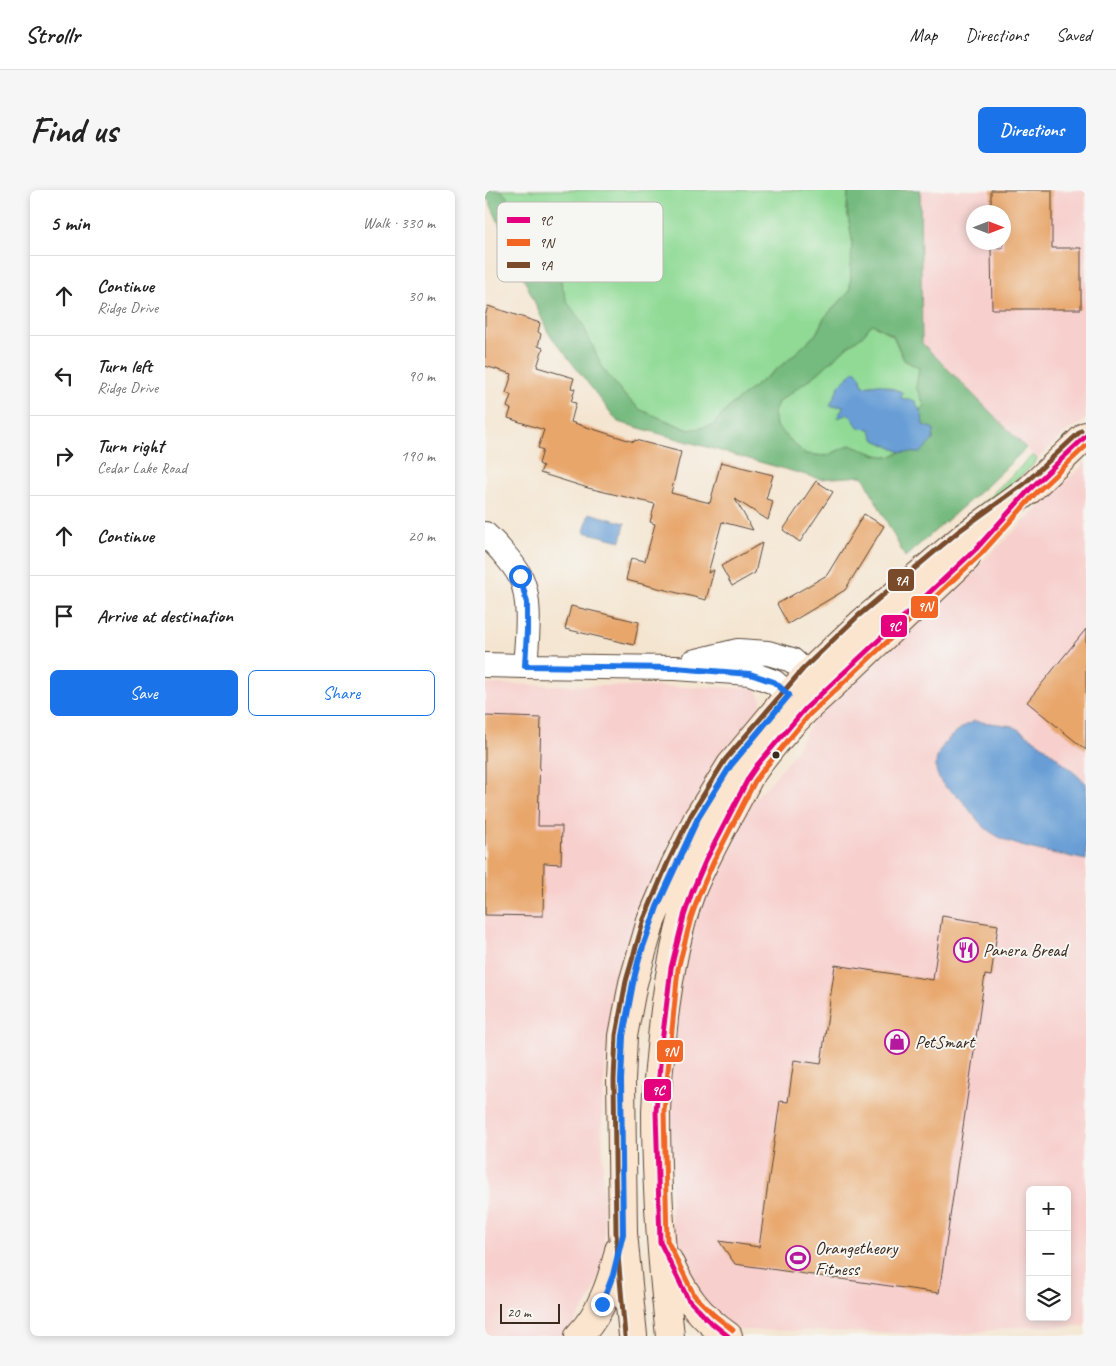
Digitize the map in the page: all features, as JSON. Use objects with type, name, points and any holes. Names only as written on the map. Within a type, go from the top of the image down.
[{"type":"street","points":[[633,1336],[623,1234],[621,1080],[623,1036],[639,958],[657,907],[698,818],[731,765],[817,682],[863,622],[964,537],[1029,490],[1086,436]]},
{"type":"street","points":[[485,534],[494,542],[520,576],[527,603],[525,666]]},
{"type":"street","points":[[675,668],[708,657],[738,651],[768,654],[792,660],[817,682]]},
{"type":"street","points":[[485,664],[675,668],[750,674],[774,682],[797,702]]},
{"type":"street","points":[[670,1336],[660,1242],[656,1111],[671,968],[692,892],[706,860],[749,777],[797,702]]},
{"type":"street","points":[[579,1336],[602,1304],[613,1275],[623,1234]]},
{"type":"street","points":[[660,1242],[688,1299],[709,1321],[728,1336]]},
{"type":"shaded area","points":[[920,190],[1086,190],[1086,418],[1080,424],[1069,429],[1037,459],[922,343]]},
{"type":"shaded area","points":[[1086,462],[1086,1326],[1016,1327],[948,1336],[878,1332],[741,1330],[708,1306],[680,1262],[675,1246],[671,1219],[671,1085],[679,993],[692,919],[743,810],[770,783],[795,752],[818,711],[851,678],[888,653]]},
{"type":"shaded area","points":[[485,684],[756,688],[761,699],[760,707],[731,744],[674,837],[643,905],[625,958],[609,1033],[602,1106],[604,1242],[602,1266],[593,1294],[566,1336],[485,1336]]},
{"type":"green space","points":[[485,190],[501,190],[511,202],[497,202],[497,219],[489,201],[485,198]]},
{"type":"green space","points":[[501,190],[848,190],[847,210],[852,239],[850,291],[824,318],[816,334],[787,361],[731,405],[712,426],[689,430],[641,410],[626,397],[603,369],[581,321],[567,302],[561,282],[663,282],[663,202],[510,202]]},
{"type":"green space","points":[[848,190],[920,190],[922,343],[1026,448],[989,484],[905,557],[863,476],[820,479],[618,422],[548,332],[525,282],[561,282],[567,302],[581,321],[603,369],[626,397],[641,410],[689,430],[712,426],[731,405],[787,361],[816,334],[824,318],[850,291],[852,239],[847,210]],"holes":[[[872,324],[893,335],[904,360],[919,368],[916,387],[925,406],[919,410],[923,425],[934,429],[933,439],[920,453],[901,452],[889,457],[877,455],[850,445],[826,456],[805,454],[776,426],[774,412],[778,402],[817,374],[862,336]]]},
{"type":"green space","points":[[872,324],[893,336],[904,360],[919,368],[916,387],[925,407],[919,410],[915,401],[901,398],[902,392],[879,384],[863,386],[860,376],[831,406],[844,406],[838,417],[849,414],[870,429],[875,440],[901,452],[889,457],[877,455],[850,445],[826,456],[805,454],[776,426],[774,412],[778,402],[817,374],[862,336]]},
{"type":"green space","points":[[1033,455],[1037,459],[1033,465],[989,504],[910,566],[991,495]]},
{"type":"water","points":[[855,370],[860,376],[863,386],[879,384],[902,392],[901,398],[915,401],[922,415],[923,425],[934,429],[933,440],[920,453],[901,452],[875,440],[870,429],[859,428],[849,414],[837,418],[844,406],[830,406],[839,386]]},
{"type":"water","points":[[589,513],[625,523],[621,541],[584,532]]},
{"type":"water","points":[[974,721],[1013,726],[1041,744],[1086,783],[1086,860],[1028,848],[1006,841],[981,824],[960,798],[942,783],[937,774],[936,764],[938,755],[949,738]]},
{"type":"building","points":[[991,190],[1052,190],[1052,248],[1081,248],[1081,309],[992,309],[991,250],[1011,250],[1011,205],[991,205]]},
{"type":"building","points":[[488,306],[540,323],[538,332],[541,334],[538,346],[543,348],[537,367],[574,378],[571,388],[575,389],[571,402],[576,403],[571,422],[634,442],[635,440],[681,452],[671,493],[710,503],[721,462],[773,475],[766,499],[773,501],[768,520],[735,499],[753,530],[722,522],[708,573],[714,570],[706,600],[626,580],[631,558],[645,561],[655,524],[650,522],[655,504],[588,488],[540,473],[543,466],[539,464],[543,450],[538,448],[544,430],[508,418],[511,409],[507,407],[511,395],[506,393],[512,374],[485,366],[485,316]]},
{"type":"building","points":[[816,481],[833,492],[800,542],[783,530]]},
{"type":"building","points":[[864,514],[884,526],[845,590],[788,624],[777,604],[827,575]]},
{"type":"building","points":[[762,543],[755,573],[732,586],[721,566]]},
{"type":"building","points":[[571,606],[639,622],[634,645],[565,629]]},
{"type":"building","points":[[1086,629],[1086,750],[1027,702]]},
{"type":"building","points":[[485,716],[541,718],[538,826],[562,826],[561,864],[544,863],[543,916],[485,915]]},
{"type":"building","points":[[942,916],[998,925],[991,976],[985,975],[939,1293],[735,1264],[719,1241],[759,1247],[780,1101],[788,1102],[794,1060],[821,1064],[835,965],[933,980]]},
{"type":"transit line","name":"9A","points":[[625,1336],[616,1233],[614,1080],[616,1035],[626,981],[644,919],[668,862],[691,815],[725,760],[803,669],[858,616],[959,531],[1024,484],[1081,431]]},
{"type":"transit line","name":"9C","points":[[728,1336],[709,1321],[688,1299],[660,1242],[656,1111],[662,1042],[671,968],[692,892],[706,860],[749,777],[805,709],[976,549],[1029,490],[1086,436]]},
{"type":"transit line","name":"9N","points":[[733,1330],[714,1315],[694,1295],[667,1240],[664,1111],[678,969],[699,895],[713,863],[755,781],[810,714],[981,554],[1034,495],[1086,446]]},
{"type":"place","name":"Panera Bread","points":[[966,950]]},
{"type":"place","name":"PetSmart","points":[[897,1042]]},
{"type":"place","name":"Orangetheory Fitness","points":[[798,1258]]},
{"type":"route","points":[[520,576],[527,603],[525,666],[675,668],[723,671],[750,674],[774,682],[789,695],[731,765],[698,818],[651,921],[639,958],[623,1036],[621,1080],[623,1234],[613,1275],[602,1304]]}]
